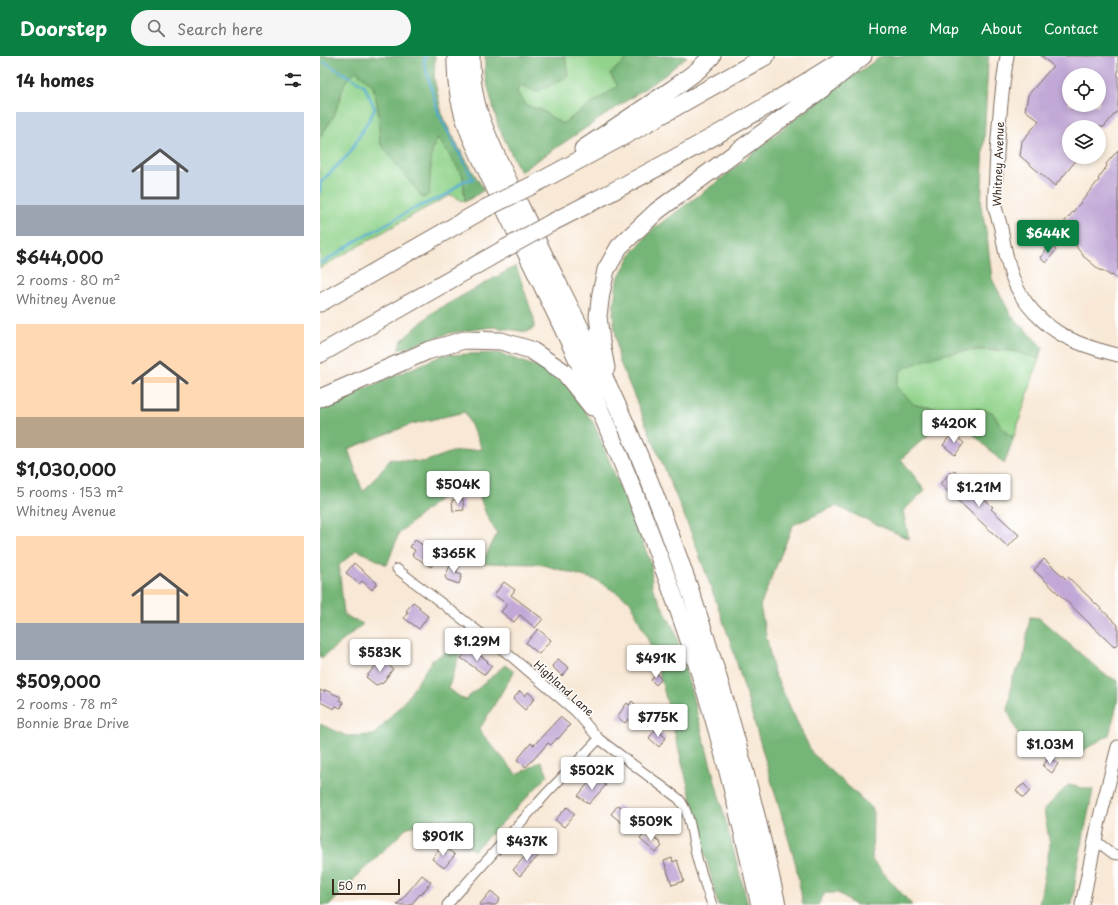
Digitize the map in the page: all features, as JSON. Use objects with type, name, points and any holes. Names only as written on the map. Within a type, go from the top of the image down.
[{"type":"highway","points":[[456,56],[458,93],[470,134],[561,323],[605,424],[666,576],[696,662],[724,754],[760,905]]},
{"type":"highway","points":[[471,56],[471,70],[475,99],[488,135],[510,186],[609,388],[638,452],[666,524],[703,627],[742,760],[777,905]]},
{"type":"highway","points":[[533,185],[600,136],[686,79],[698,70],[712,56]]},
{"type":"highway","points":[[320,304],[486,208],[533,185],[644,126],[766,56]]},
{"type":"highway","points":[[320,354],[551,223],[611,193],[704,142],[848,56]]},
{"type":"highway","points":[[609,388],[598,316],[606,270],[619,246],[657,211],[811,97],[863,56]]},
{"type":"highway","points":[[320,398],[427,351],[464,340],[501,342],[531,350],[564,372],[605,424]]},
{"type":"main road","name":"Whitney Avenue","points":[[1007,56],[1001,97],[995,207],[1002,233],[1008,268],[1018,292],[1038,317],[1051,328],[1084,345],[1118,355]]},
{"type":"main road","points":[[1082,905],[1095,840],[1118,747]]},
{"type":"street","name":"Highland Lane","points":[[396,569],[500,648],[563,700],[579,715],[599,739],[681,802],[686,815],[696,857],[712,905]]},
{"type":"street","points":[[448,905],[541,798],[599,739]]},
{"type":"street","points":[[1095,840],[1113,854],[1118,855]]},
{"type":"green space","points":[[320,56],[435,56],[434,79],[443,118],[484,190],[465,202],[463,176],[438,138],[432,149],[429,194],[423,198],[380,143],[378,109],[373,85],[356,71],[345,82],[334,116],[320,137]]},
{"type":"green space","points":[[485,56],[565,56],[568,76],[537,92],[520,85],[517,92],[526,105],[541,110],[562,124],[618,86],[610,74],[630,56],[687,56],[665,75],[520,172],[498,126],[485,75]]},
{"type":"green space","points":[[565,56],[630,56],[610,74],[618,86],[562,124],[541,110],[526,105],[517,92],[520,85],[568,76]]},
{"type":"green space","points":[[882,56],[989,56],[981,207],[987,236],[992,279],[1011,315],[1043,348],[1039,359],[1013,351],[984,349],[969,350],[927,359],[901,370],[896,386],[915,405],[947,410],[980,409],[992,412],[1006,433],[1014,437],[1004,464],[966,427],[937,427],[901,459],[925,490],[903,511],[909,539],[836,506],[793,525],[760,606],[774,673],[812,753],[873,809],[872,860],[912,905],[854,905],[838,893],[825,893],[818,905],[803,905],[796,865],[731,643],[691,532],[619,360],[613,314],[617,280],[632,253],[653,229],[717,182],[822,97]]},
{"type":"green space","points":[[356,71],[373,85],[378,109],[380,143],[423,198],[429,194],[432,149],[438,138],[463,176],[465,202],[451,195],[320,268],[320,137],[334,116],[345,82]]},
{"type":"green space","points":[[516,266],[534,319],[534,328],[527,332],[493,327],[450,333],[398,350],[401,341],[433,312]]},
{"type":"green space","points":[[980,350],[1014,351],[1039,359],[1014,437],[1006,433],[992,412],[980,409],[947,410],[915,405],[896,386],[901,370],[916,362],[950,352]]},
{"type":"green space","points":[[498,353],[543,369],[566,384],[594,424],[651,563],[652,587],[675,631],[748,905],[718,905],[655,655],[630,601],[596,580],[540,564],[482,563],[497,534],[486,514],[479,495],[451,489],[399,533],[387,565],[357,550],[339,565],[344,615],[363,624],[323,657],[320,657],[320,408],[443,355]],"holes":[[[465,412],[482,449],[452,452],[424,462],[391,459],[363,492],[348,449],[412,424]]]},
{"type":"green space","points":[[1030,617],[1039,618],[1104,674],[1118,681],[1117,704],[1109,735],[1070,758],[1027,754],[1008,711],[1012,678],[1023,661]]},
{"type":"green space","points":[[463,643],[448,689],[465,700],[505,665],[514,672],[479,730],[517,775],[541,761],[548,775],[474,850],[427,823],[408,827],[359,874],[330,905],[320,905],[320,724],[347,736],[374,735],[408,697],[432,660]]},
{"type":"green space","points":[[1068,785],[1093,790],[1077,868],[1072,905],[1039,905],[1050,845],[1044,810]]},
{"type":"building","points":[[1041,56],[1118,56],[1118,110],[1106,125],[1106,120],[1062,120],[1062,164],[1073,164],[1055,186],[1020,156],[1022,141],[1039,121],[1025,110],[1028,95],[1053,66]]},
{"type":"building","points":[[1118,150],[1118,280],[1112,275],[1111,276],[1102,270],[1101,271],[1083,256],[1077,246],[1058,230],[1099,180],[1098,179],[1107,166],[1106,164]]},
{"type":"building","points":[[1050,245],[1056,250],[1046,263],[1040,258]]},
{"type":"building","points":[[952,433],[964,443],[955,455],[943,445]]},
{"type":"building","points":[[953,470],[993,507],[991,509],[1019,535],[1008,547],[940,484]]},
{"type":"building","points":[[463,499],[464,510],[453,511],[452,500]]},
{"type":"building","points":[[415,540],[429,549],[431,545],[439,550],[434,558],[436,560],[431,567],[412,555],[415,550],[410,547]]},
{"type":"building","points":[[1044,559],[1066,579],[1068,577],[1118,625],[1118,643],[1114,647],[1034,570]]},
{"type":"building","points":[[452,561],[459,564],[456,572],[462,574],[459,584],[447,580],[445,577]]},
{"type":"building","points":[[354,563],[377,583],[372,590],[362,581],[359,584],[346,573]]},
{"type":"building","points":[[504,582],[515,590],[511,595],[543,619],[535,628],[520,615],[514,622],[501,612],[507,604],[494,595]]},
{"type":"building","points":[[413,602],[428,616],[419,629],[404,618],[408,612],[406,611]]},
{"type":"building","points":[[538,629],[551,640],[539,654],[526,643]]},
{"type":"building","points":[[469,648],[477,655],[478,654],[488,661],[487,662],[492,666],[485,675],[461,658]]},
{"type":"building","points":[[381,659],[393,669],[382,684],[376,685],[366,677]]},
{"type":"building","points":[[558,659],[569,668],[562,676],[552,666]]},
{"type":"building","points":[[657,673],[661,680],[656,685],[651,680]]},
{"type":"building","points":[[320,690],[324,692],[325,690],[341,697],[339,700],[343,702],[341,708],[336,706],[334,709],[320,702]]},
{"type":"building","points":[[520,691],[525,696],[528,692],[535,698],[525,710],[513,699]]},
{"type":"building","points":[[632,701],[637,706],[635,710],[639,713],[632,722],[628,719],[625,723],[617,717],[627,703],[629,705]]},
{"type":"building","points":[[560,717],[570,725],[558,739],[557,738],[551,745],[548,743],[526,767],[517,760],[531,743],[534,745]]},
{"type":"building","points":[[656,729],[666,738],[659,747],[649,738]]},
{"type":"building","points":[[1049,757],[1058,764],[1052,773],[1043,766]]},
{"type":"building","points":[[597,778],[606,785],[589,804],[578,796],[590,781],[593,783]]},
{"type":"building","points":[[1024,784],[1030,791],[1023,798],[1016,790]]},
{"type":"building","points":[[618,805],[630,815],[629,816],[634,821],[628,828],[611,814]]},
{"type":"building","points":[[567,807],[575,814],[564,827],[555,820]]},
{"type":"building","points":[[646,832],[661,843],[660,844],[662,846],[656,853],[640,839]]},
{"type":"building","points":[[442,845],[455,855],[444,868],[432,859]]},
{"type":"building","points":[[533,847],[540,854],[520,876],[513,870]]},
{"type":"building","points":[[672,858],[673,862],[677,860],[684,881],[672,885],[664,861]]},
{"type":"building","points":[[422,875],[431,882],[421,895],[420,894],[411,905],[397,905]]},
{"type":"building","points":[[491,891],[500,899],[496,905],[479,905]]},
{"type":"waterway","points":[[320,262],[322,263],[358,240],[413,209],[448,194],[463,181],[473,179],[439,115],[424,63],[425,56]]},
{"type":"waterway","points":[[320,192],[321,182],[349,154],[375,109],[364,85],[324,62]]}]
